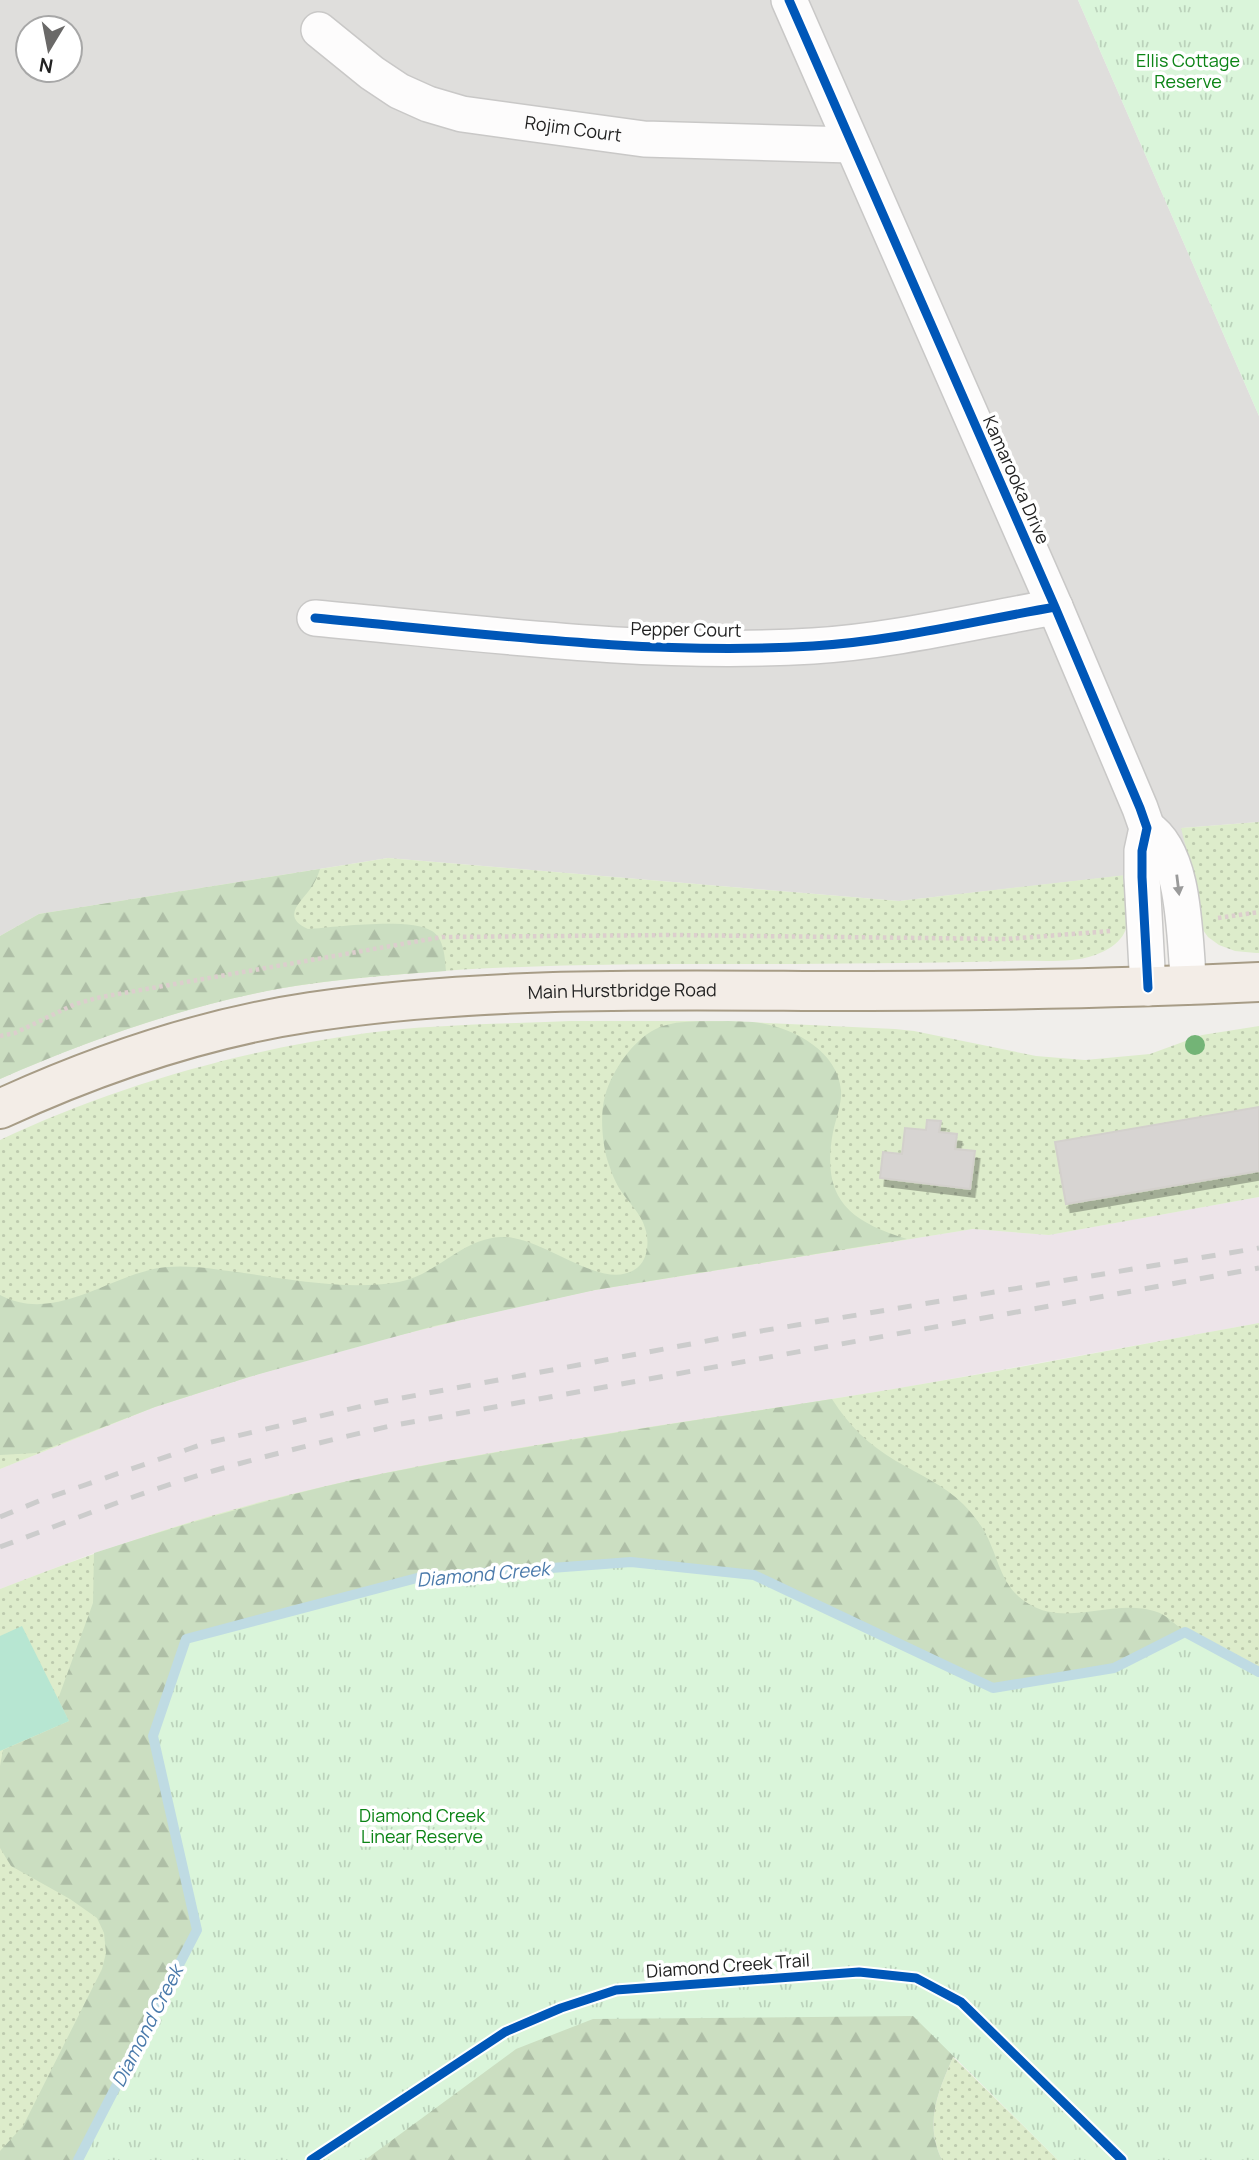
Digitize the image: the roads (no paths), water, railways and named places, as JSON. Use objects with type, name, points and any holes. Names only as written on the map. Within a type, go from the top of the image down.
[{"type":"main road","name":"Main Hurstbridge Road","points":[[0,1109],[68,1080],[177,1043],[269,1020],[434,999],[557,993],[1147,988],[1259,982]]},
{"type":"street","name":"Kamarooka Drive","points":[[789,0],[1055,607],[1126,772],[1147,828],[1164,843],[1177,871],[1189,986]]},
{"type":"street","name":"Rojim Court","points":[[319,30],[399,91],[428,104],[462,114],[644,139],[851,145]]},
{"type":"street","name":"Pepper Court","points":[[315,618],[612,645],[678,648],[784,647],[862,640],[1055,607]]},
{"type":"street","name":"Kamarooka Drive","points":[[1147,828],[1142,851],[1147,988]]},
{"type":"waterway","name":"Diamond Creek","points":[[78,2160],[197,1930],[153,1736],[186,1639],[417,1578],[631,1562],[754,1575],[993,1688],[1114,1668],[1185,1632],[1259,1672]]},
{"type":"railway","points":[[0,1517],[203,1444],[375,1403],[755,1332],[1259,1248]]},
{"type":"railway","points":[[0,1547],[186,1479],[390,1426],[1259,1268]]},
{"type":"park label","name":"Ellis Cottage Reserve","points":[[1188,71]]},
{"type":"park label","name":"Diamond Creek Linear Reserve","points":[[422,1826]]}]
